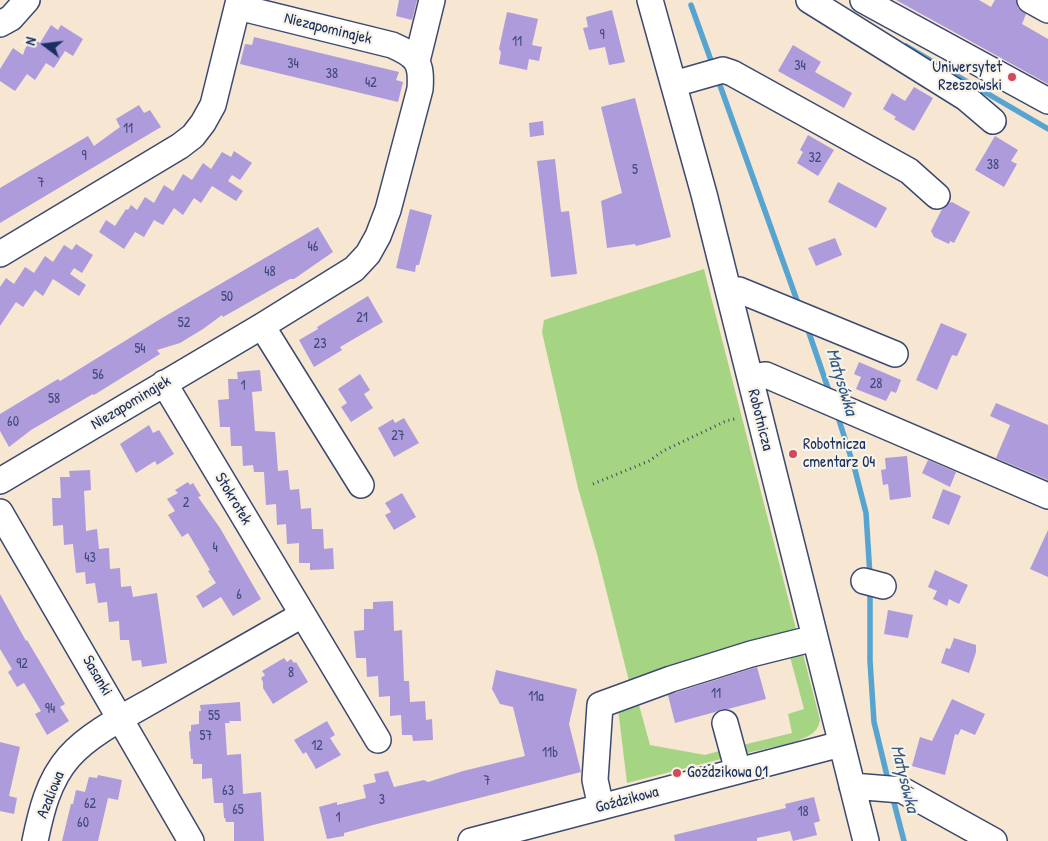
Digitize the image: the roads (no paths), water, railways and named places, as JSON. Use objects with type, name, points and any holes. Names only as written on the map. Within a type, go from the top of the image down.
[{"type":"street","points":[[0,24],[11,18],[27,0]]},
{"type":"street","points":[[417,61],[432,0]]},
{"type":"street","name":"Robotnicza","points":[[650,0],[704,194],[866,841]]},
{"type":"street","points":[[808,0],[966,98],[993,121]]},
{"type":"street","points":[[864,0],[1048,101]]},
{"type":"street","points":[[1030,0],[1048,10]]},
{"type":"street","name":"Niezapominajek","points":[[0,254],[180,146],[193,136],[203,124],[213,105],[238,4],[392,45],[408,52],[417,61],[421,73],[420,89],[388,210],[378,236],[368,254],[354,269],[262,326],[0,481]]},
{"type":"street","points":[[674,84],[717,71],[732,73],[909,171],[937,196]]},
{"type":"street","points":[[728,290],[739,290],[895,354]]},
{"type":"street","points":[[262,326],[361,485]]},
{"type":"street","points":[[750,377],[766,375],[1048,496]]},
{"type":"street","name":"Stokrotek","points":[[164,383],[378,740]]},
{"type":"street","name":"Sasanki","points":[[0,512],[192,841]]},
{"type":"street","points":[[121,718],[302,615]]},
{"type":"street","points":[[601,807],[595,780],[600,705],[671,679],[751,654],[815,638]]},
{"type":"street","name":"Azaliowa","points":[[35,841],[45,801],[59,770],[81,746],[121,718]]},
{"type":"street","points":[[725,723],[738,771]]},
{"type":"street","name":"Goździkowa","points":[[471,841],[841,744]]},
{"type":"street","points":[[852,786],[894,789],[994,841]]},
{"type":"waterway","name":"Matysówka","points":[[691,5],[713,66]]},
{"type":"waterway","points":[[906,46],[1048,129]]},
{"type":"waterway","name":"Matysówka","points":[[717,77],[799,306]]},
{"type":"waterway","name":"Matysówka","points":[[807,327],[830,394]]},
{"type":"waterway","name":"Matysówka","points":[[837,414],[855,470],[866,513],[870,576]]},
{"type":"waterway","name":"Matysówka","points":[[870,590],[870,661],[874,722],[889,784]]},
{"type":"waterway","name":"Matysówka","points":[[892,795],[904,841]]},
{"type":"place","name":"Uniwersytet Rzeszowski","points":[[1012,77]]},
{"type":"place","name":"Robotnicza cmentarz 04","points":[[793,454]]},
{"type":"place","name":"Goździkowa 01","points":[[677,773]]}]
